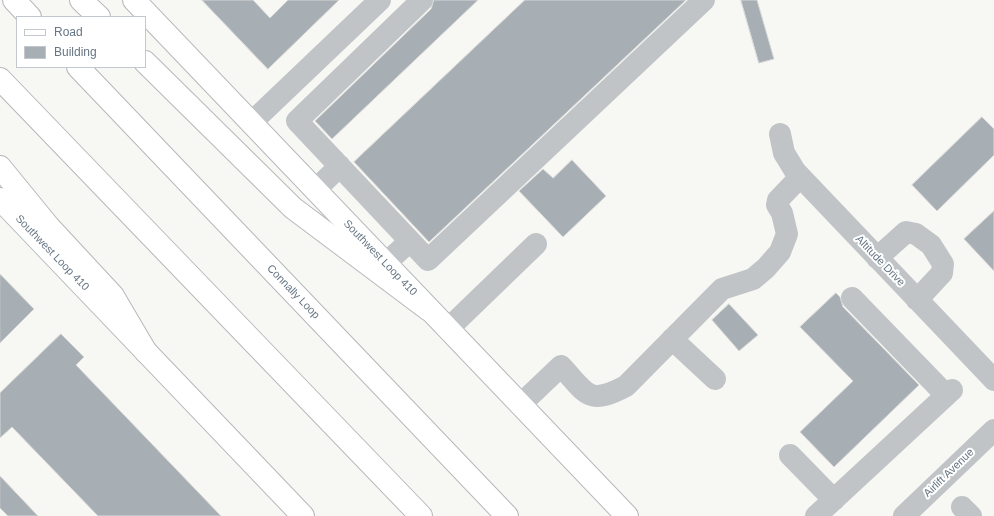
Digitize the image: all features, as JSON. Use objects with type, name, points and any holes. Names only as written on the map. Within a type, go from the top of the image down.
[{"type":"main road","points":[[14,0],[29,16]]},
{"type":"main road","points":[[81,0],[98,16]]},
{"type":"main road","name":"Southwest Loop 410","points":[[134,0],[627,516]]},
{"type":"main road","points":[[146,63],[293,208],[429,310]]},
{"type":"main road","name":"Connally Loop","points":[[79,68],[507,516]]},
{"type":"main road","points":[[0,79],[420,516]]},
{"type":"main road","points":[[0,167],[50,227],[113,296],[146,352]]},
{"type":"main road","name":"Southwest Loop 410","points":[[0,199],[303,516]]},
{"type":"street","points":[[251,123],[380,0]]},
{"type":"street","points":[[422,0],[297,121],[428,260],[704,0]]},
{"type":"street","name":"Altitude Drive","points":[[780,134],[784,153],[794,172],[994,380]]},
{"type":"street","points":[[315,190],[340,166]]},
{"type":"street","points":[[520,405],[562,366],[588,395],[598,397],[609,395],[626,386],[722,290],[753,278],[766,268],[780,252],[788,234],[782,213],[777,205],[778,200],[800,177]]},
{"type":"street","points":[[877,258],[906,232],[916,234],[931,245],[943,264],[942,273],[917,300]]},
{"type":"street","points":[[385,264],[410,240]]},
{"type":"street","points":[[448,329],[536,244]]},
{"type":"street","points":[[816,516],[949,392],[852,298]]},
{"type":"street","points":[[672,339],[715,379]]},
{"type":"street","name":"Airlift Avenue","points":[[904,516],[994,430]]},
{"type":"street","points":[[790,455],[834,500]]},
{"type":"building","points":[[202,0],[253,0],[270,18],[288,0],[339,0],[268,69]]},
{"type":"building","points":[[434,0],[478,0],[332,139],[315,121],[431,9]]},
{"type":"building","points":[[525,0],[686,0],[429,242],[354,162]]},
{"type":"building","points":[[741,0],[757,0],[774,59],[759,63]]},
{"type":"building","points":[[982,117],[994,129],[994,155],[937,211],[912,185]]},
{"type":"building","points":[[572,160],[606,196],[563,237],[519,191],[543,169],[553,178]]},
{"type":"building","points":[[994,211],[994,271],[964,239]]},
{"type":"building","points":[[0,274],[34,309],[0,343]]},
{"type":"building","points":[[836,293],[840,297],[843,307],[919,385],[834,467],[800,432],[853,381],[800,327]]},
{"type":"building","points":[[729,304],[758,335],[739,351],[712,320]]},
{"type":"building","points":[[61,334],[84,357],[76,365],[221,516],[98,516],[12,427],[0,438],[0,393]]},
{"type":"building","points":[[0,476],[38,516],[8,516],[0,508]]}]
